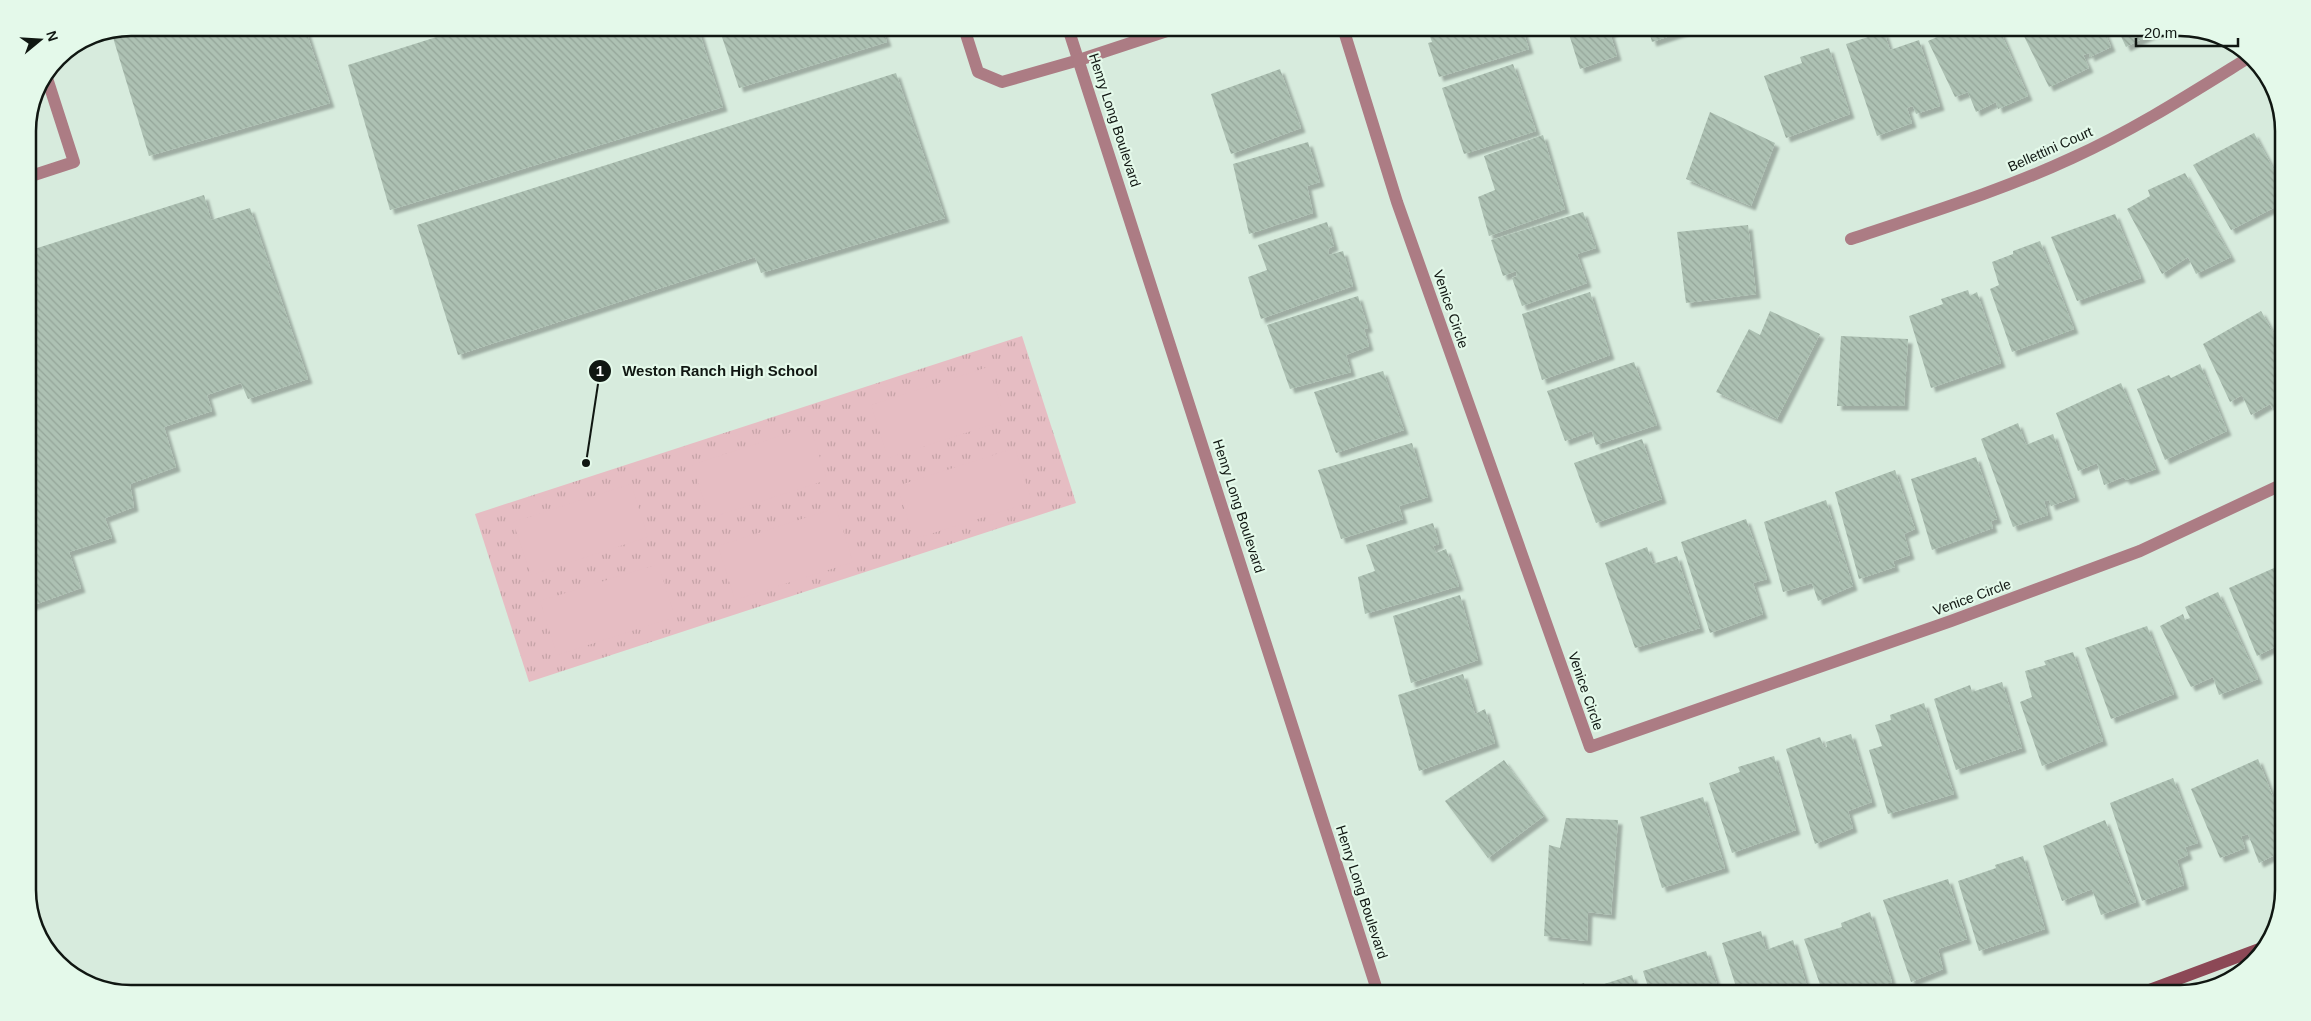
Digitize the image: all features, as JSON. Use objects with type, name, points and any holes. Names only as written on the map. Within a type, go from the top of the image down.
[{"type":"street","points":[[967,36],[978,72],[1002,82],[1079,60],[1152,36]]},
{"type":"street","name":"Henry Long Boulevard","points":[[1071,36],[1375,985]]},
{"type":"street","name":"Venice Circle","points":[[1345,36],[1397,202],[1590,747],[1951,621],[2140,551],[2275,488]]},
{"type":"street","name":"Bellettini Court","points":[[1851,239],[1982,195],[2072,158],[2161,112],[2243,61]]},
{"type":"street","points":[[36,174],[74,162],[48,85]]},
{"type":"street","points":[[2165,985],[2251,952]]},
{"type":"green space","points":[[1022,336],[1076,503],[529,682],[475,514]]},
{"type":"green space","points":[[988,367],[1006,420],[888,458],[871,405]]},
{"type":"green space","points":[[810,426],[827,480],[710,518],[692,465]]},
{"type":"green space","points":[[1015,448],[1032,502],[914,539],[897,486]]},
{"type":"green space","points":[[631,484],[648,537],[531,575],[513,522]]},
{"type":"green space","points":[[836,508],[853,562],[735,600],[718,546]]},
{"type":"green space","points":[[658,564],[675,617],[557,655],[540,601]]},
{"type":"building","points":[[131,36],[308,36],[330,103],[149,156],[113,38]]},
{"type":"building","points":[[440,36],[701,36],[723,107],[390,210],[348,65]]},
{"type":"building","points":[[722,36],[885,36],[887,42],[739,88]]},
{"type":"building","points":[[1430,36],[1525,36],[1529,49],[1439,77],[1428,43],[1432,42]]},
{"type":"building","points":[[1570,36],[1611,36],[1617,56],[1580,69]]},
{"type":"building","points":[[1650,36],[1670,36],[1652,42]]},
{"type":"building","points":[[1871,36],[1885,36],[1890,50],[1919,40],[1940,106],[1916,114],[1913,106],[1907,108],[1912,123],[1877,136],[1846,44]]},
{"type":"building","points":[[1939,36],[2002,36],[2028,96],[1998,109],[1996,102],[1976,112],[1968,92],[1955,97],[1928,41]]},
{"type":"building","points":[[2024,36],[2106,36],[2111,47],[2090,57],[2089,53],[2083,55],[2089,68],[2049,87]]},
{"type":"building","points":[[2121,36],[2148,36],[2126,47]]},
{"type":"building","points":[[1829,48],[1850,114],[1786,138],[1764,76],[1802,63],[1800,57]]},
{"type":"building","points":[[1513,64],[1536,131],[1464,154],[1442,88]]},
{"type":"building","points":[[1280,69],[1301,128],[1231,154],[1211,94]]},
{"type":"building","points":[[896,73],[945,218],[761,273],[755,257],[458,355],[417,225]]},
{"type":"building","points":[[1710,112],[1775,143],[1751,206],[1686,179]]},
{"type":"building","points":[[2254,133],[2275,172],[2275,207],[2231,230],[2193,165]]},
{"type":"building","points":[[1543,135],[1565,209],[1489,236],[1478,197],[1495,190],[1484,156]]},
{"type":"building","points":[[1308,142],[1320,182],[1307,186],[1313,213],[1249,234],[1233,164]]},
{"type":"building","points":[[2185,173],[2231,257],[2196,274],[2188,257],[2162,274],[2127,209],[2150,196],[2148,190]]},
{"type":"building","points":[[204,195],[211,220],[250,208],[308,379],[248,399],[241,383],[207,395],[212,411],[164,427],[176,467],[130,484],[134,507],[105,518],[112,538],[69,552],[81,588],[36,604],[36,248]]},
{"type":"building","points":[[1583,212],[1596,248],[1577,254],[1587,283],[1522,306],[1512,278],[1517,276],[1516,271],[1503,276],[1491,240]]},
{"type":"building","points":[[2115,214],[2141,278],[2077,301],[2051,237]]},
{"type":"building","points":[[1327,222],[1334,246],[1328,249],[1329,255],[1343,251],[1353,286],[1261,319],[1248,277],[1267,270],[1258,245]]},
{"type":"building","points":[[1748,225],[1756,294],[1686,303],[1677,232]]},
{"type":"building","points":[[2040,241],[2074,329],[2012,352],[1990,289],[1999,285],[1992,262],[2013,254],[2013,251]]},
{"type":"building","points":[[1968,290],[1970,296],[1977,292],[2001,363],[1931,388],[1909,316],[1943,304],[1941,299]]},
{"type":"building","points":[[1590,292],[1610,355],[1542,380],[1522,314]]},
{"type":"building","points":[[1358,296],[1368,328],[1364,329],[1369,346],[1346,355],[1351,372],[1290,389],[1267,325]]},
{"type":"building","points":[[1770,311],[1820,334],[1777,419],[1716,392],[1749,329],[1760,335]]},
{"type":"building","points":[[2261,311],[2275,336],[2275,410],[2270,404],[2251,415],[2242,395],[2230,402],[2203,344]]},
{"type":"building","points":[[1841,336],[1908,339],[1904,406],[1837,406]]},
{"type":"building","points":[[1634,362],[1657,425],[1596,445],[1592,431],[1565,441],[1547,391]]},
{"type":"building","points":[[2200,364],[2227,431],[2165,460],[2137,389],[2169,375],[2171,378]]},
{"type":"building","points":[[1383,371],[1404,430],[1336,453],[1314,392]]},
{"type":"building","points":[[2121,383],[2156,469],[2126,480],[2123,477],[2104,485],[2097,463],[2078,471],[2056,413]]},
{"type":"building","points":[[2018,423],[2026,445],[2053,434],[2075,497],[2051,506],[2049,500],[2044,501],[2048,515],[2013,527],[1981,439]]},
{"type":"building","points":[[1642,439],[1662,499],[1596,523],[1574,463]]},
{"type":"building","points":[[1412,443],[1428,497],[1399,506],[1403,519],[1341,539],[1318,470]]},
{"type":"building","points":[[1976,457],[1997,519],[1991,521],[1993,528],[1932,550],[1911,479]]},
{"type":"building","points":[[1895,470],[1915,529],[1904,534],[1910,555],[1893,561],[1895,567],[1859,579],[1835,492]]},
{"type":"building","points":[[1826,500],[1853,586],[1818,601],[1812,583],[1783,592],[1764,522]]},
{"type":"building","points":[[1746,519],[1767,579],[1753,583],[1763,614],[1710,633],[1681,542]]},
{"type":"building","points":[[1433,523],[1439,544],[1433,546],[1436,553],[1446,549],[1459,586],[1365,614],[1358,577],[1375,571],[1366,545]]},
{"type":"building","points":[[1647,547],[1653,564],[1677,556],[1700,628],[1635,648],[1605,563]]},
{"type":"building","points":[[2275,568],[2275,647],[2257,656],[2229,588]]},
{"type":"building","points":[[2218,592],[2258,679],[2219,695],[2213,677],[2191,687],[2160,626],[2183,614],[2185,620],[2190,618],[2185,607]]},
{"type":"building","points":[[1460,595],[1478,660],[1411,683],[1393,616]]},
{"type":"building","points":[[2147,626],[2174,694],[2111,719],[2085,648]]},
{"type":"building","points":[[2073,652],[2103,741],[2042,766],[2020,702],[2032,697],[2025,671],[2046,665],[2044,661]]},
{"type":"building","points":[[1463,674],[1475,714],[1485,709],[1495,743],[1419,771],[1398,695]]},
{"type":"building","points":[[2002,682],[2022,748],[1956,770],[1934,699],[1970,685],[1972,692]]},
{"type":"building","points":[[1924,703],[1954,794],[1888,814],[1869,750],[1882,746],[1875,725],[1891,720],[1890,715]]},
{"type":"building","points":[[1851,734],[1872,802],[1848,811],[1853,828],[1815,844],[1786,749],[1820,737],[1824,748],[1827,747],[1826,742]]},
{"type":"building","points":[[1774,756],[1796,830],[1732,853],[1709,783],[1740,772],[1738,767]]},
{"type":"building","points":[[2258,759],[2275,802],[2275,855],[2259,863],[2248,834],[2241,836],[2245,848],[2220,858],[2191,789]]},
{"type":"building","points":[[1504,760],[1544,816],[1488,858],[1445,801]]},
{"type":"building","points":[[2173,778],[2198,843],[2185,847],[2188,855],[2177,860],[2184,885],[2142,901],[2110,803]]},
{"type":"building","points":[[1703,797],[1725,868],[1662,888],[1640,817]]},
{"type":"building","points":[[1566,818],[1618,820],[1611,915],[1588,912],[1587,941],[1544,936],[1549,845],[1560,848]]},
{"type":"building","points":[[2105,820],[2136,902],[2101,915],[2092,889],[2062,901],[2043,846]]},
{"type":"building","points":[[2023,856],[2045,929],[1979,951],[1958,881],[1996,868],[1995,865]]},
{"type":"building","points":[[1948,879],[1967,939],[1938,949],[1943,969],[1911,982],[1883,900]]},
{"type":"building","points":[[1870,912],[1892,982],[1881,985],[1820,985],[1804,939],[1842,927],[1841,923]]},
{"type":"building","points":[[1761,931],[1766,950],[1793,940],[1807,985],[1735,985],[1722,943]]},
{"type":"building","points":[[1706,951],[1717,985],[1647,985],[1643,971]]},
{"type":"building","points":[[1632,975],[1635,985],[1601,985]]},
{"type":"place","name":"Weston Ranch High School","points":[[586,463]]}]
